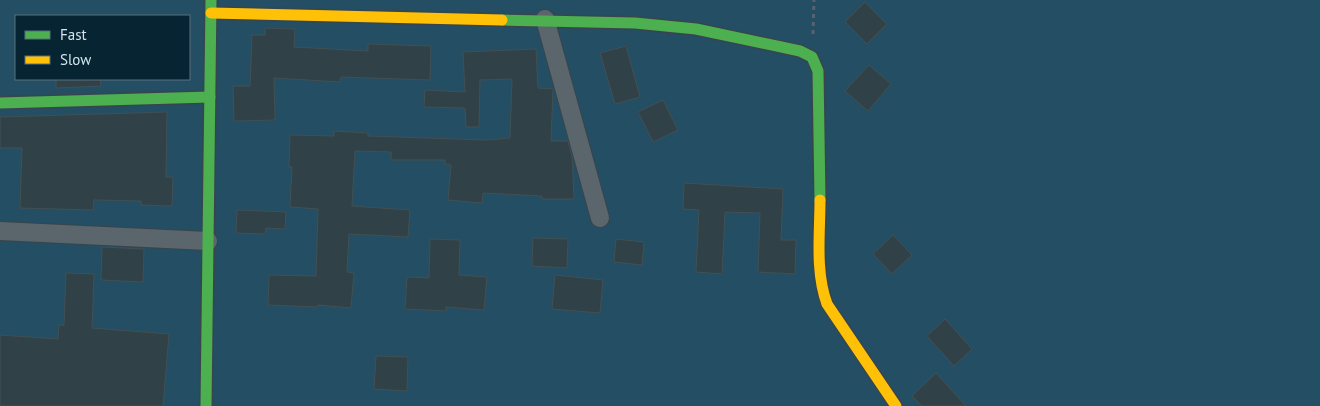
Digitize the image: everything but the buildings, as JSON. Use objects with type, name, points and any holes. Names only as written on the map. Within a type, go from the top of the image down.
[{"type":"street","points":[[206,406],[211,0]]},
{"type":"street","points":[[211,13],[545,19],[636,23],[696,28],[800,51],[812,57],[818,70],[820,227],[818,274],[821,290],[832,311],[896,406]]},
{"type":"street","points":[[545,19],[600,218]]},
{"type":"street","points":[[0,103],[210,97]]},
{"type":"street","points":[[0,231],[208,241]]},
{"type":"path","points":[[812,57],[814,0]]},
{"type":"shaded area","points":[[0,0],[1320,0],[1320,406],[0,406]]},
{"type":"traffic: fast","points":[[206,406],[211,0]]},
{"type":"traffic: fast","points":[[502,20],[635,23],[696,29],[800,51],[812,57],[818,71],[820,200]]},
{"type":"traffic: fast","points":[[0,103],[210,97]]},
{"type":"traffic: slow","points":[[211,13],[502,20]]},
{"type":"traffic: slow","points":[[820,200],[820,266],[823,291],[827,304],[896,406]]}]
